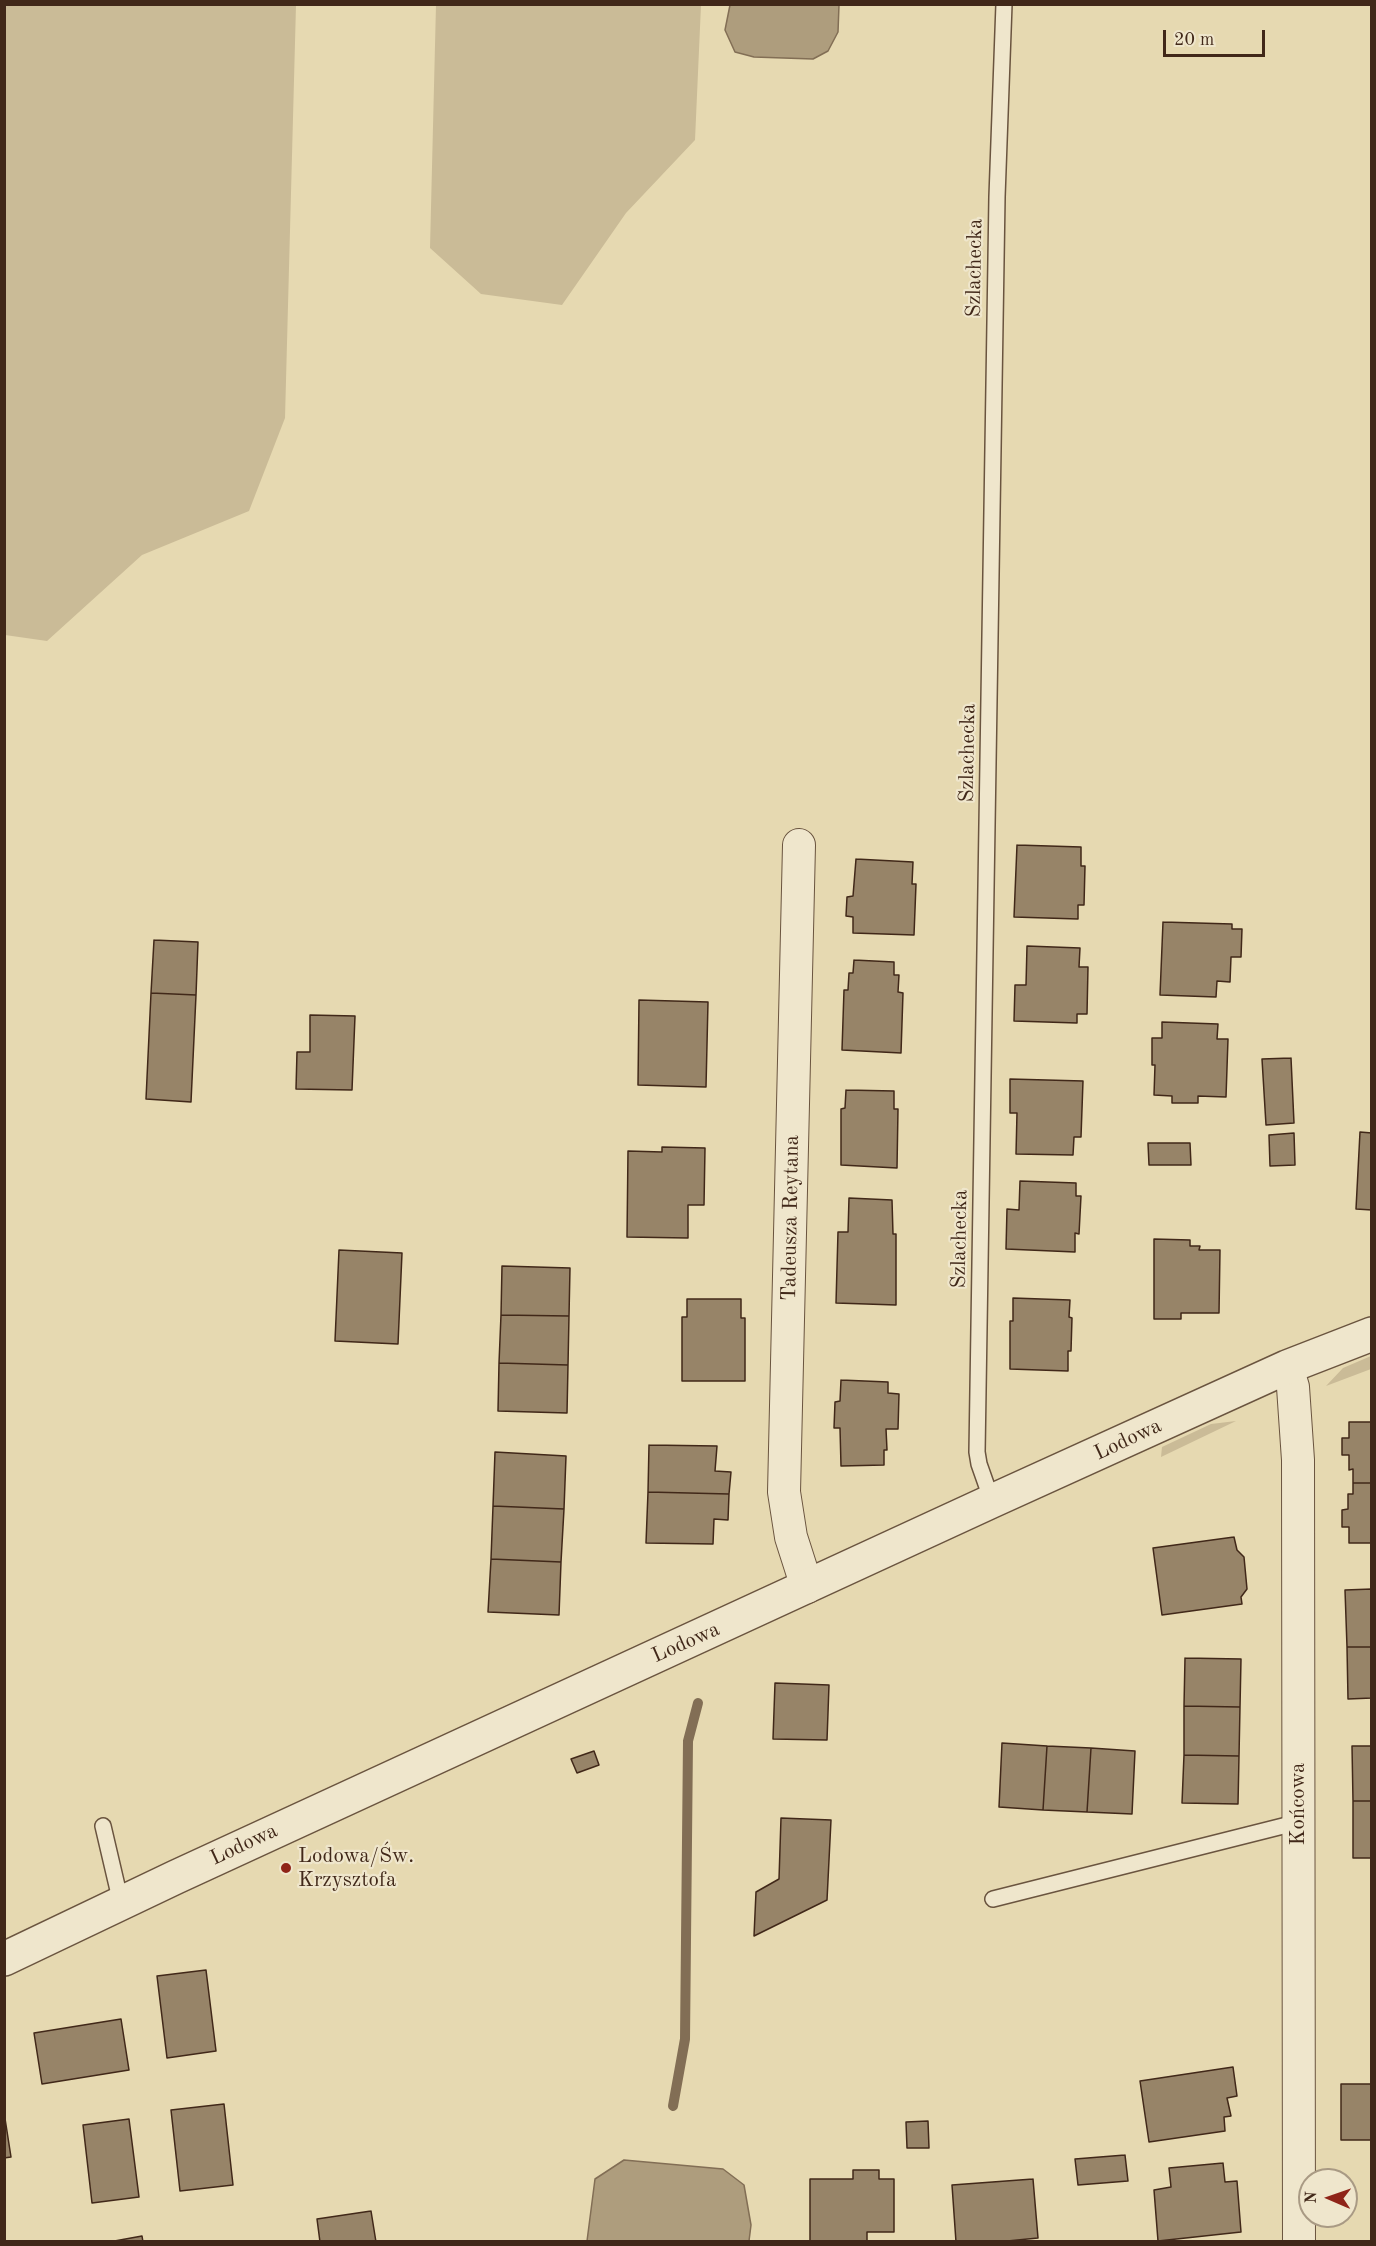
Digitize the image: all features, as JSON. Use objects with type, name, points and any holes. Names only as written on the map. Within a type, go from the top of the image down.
[{"type":"street","name":"Tadeusza Reytana","points":[[799,845],[784,1492],[791,1537],[807,1587]]},
{"type":"street","name":"Lodowa","points":[[4,1959],[992,1501],[1287,1367],[1371,1334]]},
{"type":"street","name":"Końcowa","points":[[1287,1367],[1293,1387],[1298,1460],[1299,2241]]},
{"type":"lane","name":"Szlachecka","points":[[992,1501],[977,1452],[997,220],[1004,4]]},
{"type":"lane","points":[[993,1899],[1299,1822]]},
{"type":"lane","points":[[103,1826],[121,1903]]},
{"type":"shaded area","points":[[5,4],[296,5],[285,418],[249,511],[142,555],[47,641],[5,635]]},
{"type":"shaded area","points":[[436,5],[701,5],[695,140],[626,213],[562,305],[481,294],[430,248]]},
{"type":"shaded area","points":[[730,5],[839,5],[838,32],[828,51],[813,59],[754,57],[735,52],[725,30]]},
{"type":"shaded area","points":[[1371,1356],[1371,1369],[1326,1386],[1343,1368]]},
{"type":"shaded area","points":[[1236,1421],[1161,1457],[1162,1447],[1211,1424]]},
{"type":"shaded area","points":[[624,2160],[723,2169],[744,2185],[751,2225],[749,2241],[587,2241],[595,2179]]},
{"type":"building","points":[[1017,845],[1081,847],[1081,866],[1085,866],[1084,905],[1078,905],[1078,919],[1014,917]]},
{"type":"building","points":[[856,859],[913,862],[912,884],[916,884],[914,935],[853,933],[853,917],[846,916],[847,897],[853,896]]},
{"type":"building","points":[[1163,922],[1232,924],[1232,929],[1242,929],[1241,957],[1231,957],[1230,982],[1217,981],[1216,997],[1160,995]]},
{"type":"building","points":[[154,940],[198,942],[196,995],[151,993]]},
{"type":"building","points":[[1027,946],[1080,948],[1079,967],[1088,967],[1087,1014],[1077,1014],[1077,1023],[1014,1021],[1015,985],[1026,985]]},
{"type":"building","points":[[854,960],[894,962],[894,975],[899,975],[898,992],[903,993],[901,1053],[842,1050],[844,990],[848,990],[849,973],[853,973]]},
{"type":"building","points":[[151,993],[196,995],[191,1102],[146,1099]]},
{"type":"building","points":[[639,1000],[708,1002],[706,1087],[638,1085]]},
{"type":"building","points":[[310,1015],[355,1016],[352,1090],[296,1089],[297,1052],[310,1052]]},
{"type":"building","points":[[1162,1022],[1218,1024],[1217,1039],[1228,1039],[1226,1097],[1198,1096],[1198,1103],[1172,1103],[1172,1096],[1154,1095],[1155,1065],[1152,1065],[1152,1038],[1162,1038]]},
{"type":"building","points":[[1291,1058],[1294,1123],[1266,1125],[1262,1059]]},
{"type":"building","points":[[1010,1079],[1083,1081],[1081,1137],[1074,1137],[1073,1155],[1016,1154],[1017,1113],[1010,1113]]},
{"type":"building","points":[[846,1090],[894,1091],[894,1109],[898,1109],[897,1168],[841,1165],[841,1109],[845,1108]]},
{"type":"building","points":[[1360,1132],[1372,1133],[1372,1210],[1356,1209]]},
{"type":"building","points":[[1294,1133],[1295,1165],[1270,1166],[1269,1135]]},
{"type":"building","points":[[1148,1143],[1190,1143],[1191,1165],[1149,1165]]},
{"type":"building","points":[[662,1147],[705,1148],[704,1205],[688,1205],[688,1238],[627,1237],[628,1151],[662,1152]]},
{"type":"building","points":[[1020,1181],[1076,1183],[1076,1196],[1081,1196],[1079,1234],[1075,1233],[1075,1252],[1006,1249],[1007,1209],[1019,1210]]},
{"type":"building","points":[[849,1198],[892,1200],[893,1234],[896,1234],[896,1305],[836,1303],[838,1232],[848,1232]]},
{"type":"building","points":[[1154,1239],[1190,1240],[1190,1246],[1200,1246],[1199,1250],[1220,1250],[1219,1313],[1181,1313],[1181,1319],[1154,1319]]},
{"type":"building","points":[[339,1250],[402,1253],[398,1344],[335,1341]]},
{"type":"building","points":[[502,1266],[570,1268],[569,1316],[501,1315]]},
{"type":"building","points":[[1013,1298],[1070,1300],[1069,1317],[1072,1318],[1068,1371],[1010,1369],[1010,1321],[1013,1321]]},
{"type":"building","points":[[687,1299],[741,1299],[741,1318],[745,1318],[745,1381],[682,1381],[682,1317],[687,1317]]},
{"type":"building","points":[[501,1315],[569,1316],[568,1365],[499,1363]]},
{"type":"building","points":[[499,1363],[568,1365],[567,1413],[498,1411]]},
{"type":"building","points":[[841,1380],[888,1382],[888,1393],[899,1394],[898,1429],[886,1429],[887,1450],[884,1450],[884,1465],[841,1466],[840,1428],[834,1428],[835,1402],[840,1401]]},
{"type":"building","points":[[1349,1422],[1372,1422],[1372,1483],[1353,1483],[1353,1469],[1349,1470],[1349,1455],[1342,1455],[1342,1438],[1349,1438]]},
{"type":"building","points":[[649,1445],[717,1446],[715,1471],[731,1472],[729,1494],[648,1492]]},
{"type":"building","points":[[495,1452],[566,1456],[564,1509],[493,1506]]},
{"type":"building","points":[[1353,1483],[1372,1483],[1372,1543],[1349,1543],[1349,1527],[1342,1527],[1342,1510],[1348,1509],[1348,1494],[1353,1494]]},
{"type":"building","points":[[648,1492],[729,1494],[728,1520],[714,1519],[713,1544],[646,1543]]},
{"type":"building","points":[[493,1506],[564,1509],[561,1562],[491,1559]]},
{"type":"building","points":[[1234,1537],[1237,1550],[1244,1557],[1247,1589],[1241,1597],[1242,1604],[1162,1615],[1153,1548]]},
{"type":"building","points":[[491,1559],[561,1562],[559,1615],[488,1612]]},
{"type":"building","points":[[1372,1589],[1372,1647],[1347,1647],[1345,1590]]},
{"type":"building","points":[[1347,1647],[1372,1647],[1372,1698],[1348,1699]]},
{"type":"building","points":[[1185,1658],[1241,1659],[1240,1707],[1184,1706]]},
{"type":"building","points":[[775,1683],[829,1685],[827,1740],[773,1739]]},
{"type":"building","points":[[1184,1706],[1240,1707],[1239,1756],[1184,1755]]},
{"type":"building","points":[[1002,1743],[1047,1746],[1043,1810],[999,1807]]},
{"type":"building","points":[[1047,1746],[1091,1748],[1087,1812],[1043,1810]]},
{"type":"building","points":[[1352,1746],[1372,1746],[1372,1801],[1353,1801]]},
{"type":"building","points":[[1091,1748],[1135,1751],[1132,1814],[1087,1812]]},
{"type":"building","points":[[594,1751],[599,1765],[577,1773],[571,1759]]},
{"type":"building","points":[[1184,1755],[1239,1756],[1238,1804],[1182,1803]]},
{"type":"building","points":[[1353,1801],[1372,1801],[1372,1858],[1353,1858]]},
{"type":"building","points":[[781,1818],[831,1820],[827,1900],[754,1936],[756,1892],[779,1879]]},
{"type":"building","points":[[206,1970],[216,2051],[167,2058],[157,1976]]},
{"type":"building","points":[[121,2019],[129,2070],[42,2084],[34,2033]]},
{"type":"building","points":[[1233,2067],[1237,2096],[1227,2098],[1231,2116],[1224,2117],[1225,2131],[1149,2142],[1140,2081]]},
{"type":"building","points":[[1341,2084],[1372,2084],[1372,2140],[1341,2140]]},
{"type":"building","points":[[224,2104],[233,2185],[180,2191],[171,2110]]},
{"type":"building","points":[[4,2112],[11,2157],[4,2158]]},
{"type":"building","points":[[129,2119],[139,2197],[92,2203],[83,2125]]},
{"type":"building","points":[[928,2121],[929,2148],[907,2148],[906,2122]]},
{"type":"building","points":[[1125,2155],[1128,2181],[1078,2185],[1075,2159]]},
{"type":"building","points":[[1223,2163],[1225,2182],[1237,2181],[1241,2232],[1158,2241],[1154,2190],[1171,2187],[1169,2168]]},
{"type":"building","points":[[853,2170],[879,2170],[879,2179],[894,2179],[894,2232],[867,2232],[867,2242],[810,2242],[810,2179],[853,2179]]},
{"type":"building","points":[[1033,2179],[1038,2238],[997,2242],[956,2242],[952,2185]]},
{"type":"building","points":[[371,2211],[376,2242],[320,2242],[317,2219]]},
{"type":"building","points":[[142,2236],[143,2242],[109,2242]]},
{"type":"waterway","points":[[673,2106],[685,2039],[688,1741],[698,1703]]},
{"type":"place","name":"Lodowa/Św. Krzysztofa","points":[[286,1868]]}]
